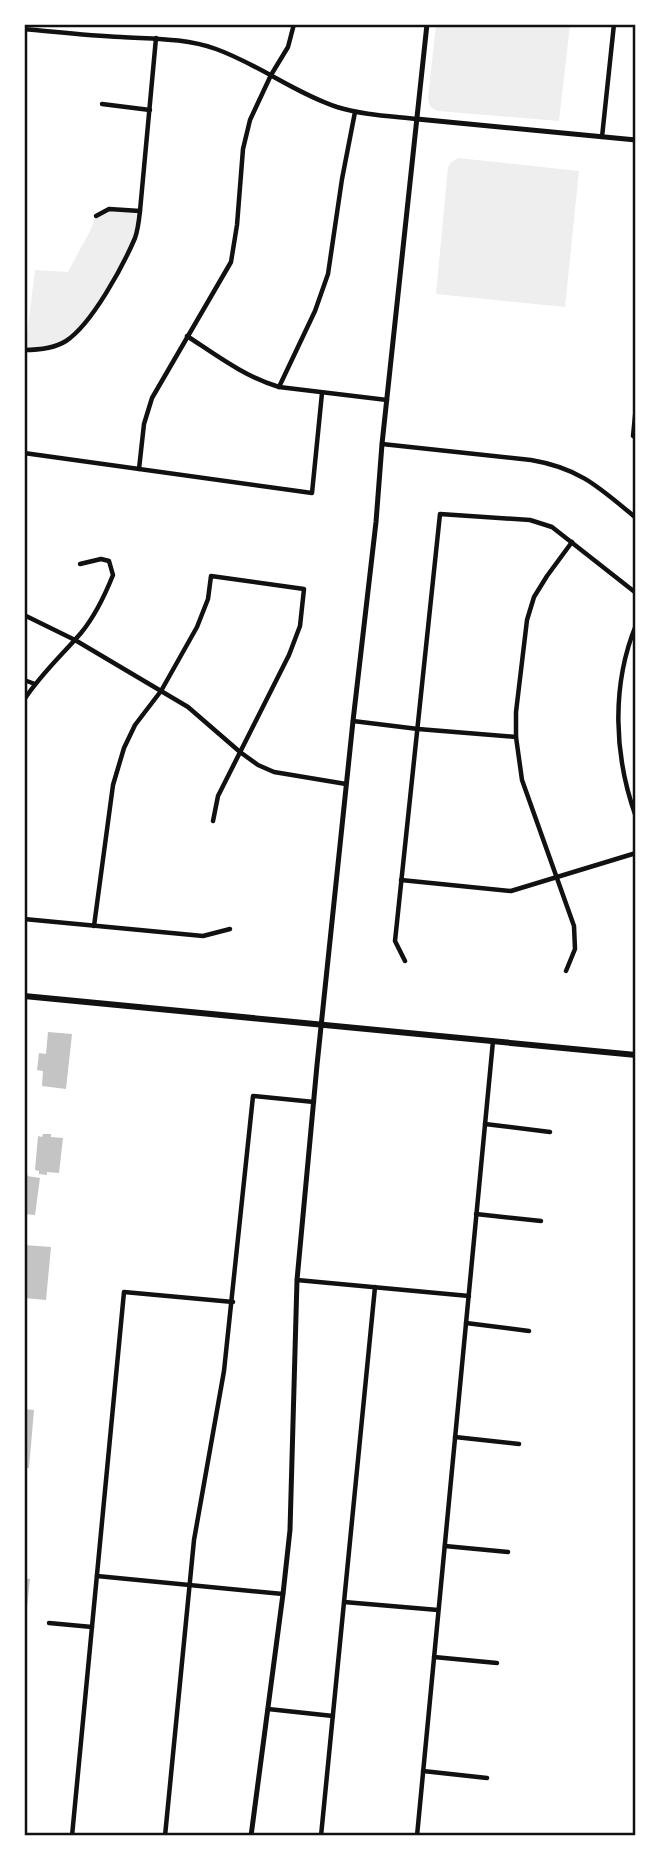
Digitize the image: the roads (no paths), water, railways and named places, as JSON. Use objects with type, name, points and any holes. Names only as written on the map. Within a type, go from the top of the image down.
[{"type":"main road","points":[[24,996],[635,1055]]},
{"type":"street","points":[[139,469],[144,424],[152,398],[230,262],[234,248],[246,134],[254,108],[288,47],[294,24]]},
{"type":"street","points":[[251,1836],[291,1513],[297,1280],[321,1025],[427,24]]},
{"type":"street","points":[[602,137],[614,24]]},
{"type":"street","points":[[24,29],[188,41],[216,48],[320,100],[355,112],[635,140]]},
{"type":"street","points":[[24,349],[49,348],[66,341],[81,327],[102,300],[136,236],[141,211],[156,38]]},
{"type":"street","points":[[103,104],[150,110]]},
{"type":"street","points":[[279,387],[315,311],[328,274],[355,112]]},
{"type":"street","points":[[96,216],[109,209],[141,211]]},
{"type":"street","points":[[187,336],[246,373],[279,387],[387,400]]},
{"type":"street","points":[[24,453],[312,493],[322,393]]},
{"type":"street","points":[[634,437],[635,405]]},
{"type":"street","points":[[382,444],[554,464],[597,485],[635,518]]},
{"type":"street","points":[[405,961],[395,941],[440,514],[530,520],[552,527],[635,593]]},
{"type":"street","points":[[566,971],[575,949],[574,926],[522,780],[516,737],[516,712],[527,620],[534,597],[572,542]]},
{"type":"street","points":[[24,700],[75,640],[98,608],[113,575],[109,561],[102,559],[80,564]]},
{"type":"street","points":[[94,926],[113,785],[124,748],[135,725],[161,691],[197,627],[208,599],[211,576],[304,589],[300,626],[289,655],[218,796],[212,821]]},
{"type":"street","points":[[24,615],[75,640],[188,707],[258,765],[274,772],[346,784]]},
{"type":"street","points":[[635,625],[624,657],[617,727],[629,799],[635,817]]},
{"type":"street","points":[[24,680],[35,684]]},
{"type":"street","points":[[353,721],[516,737]]},
{"type":"street","points":[[401,880],[511,891],[635,853]]},
{"type":"street","points":[[24,919],[203,936],[230,929]]},
{"type":"street","points":[[417,1836],[493,1041]]},
{"type":"street","points":[[165,1836],[194,1541],[224,1371],[253,1096],[314,1102]]},
{"type":"street","points":[[485,1124],[550,1132]]},
{"type":"street","points":[[476,1214],[541,1221]]},
{"type":"street","points":[[297,1280],[468,1296]]},
{"type":"street","points":[[321,1836],[375,1287]]},
{"type":"street","points":[[72,1836],[124,1293],[233,1302]]},
{"type":"street","points":[[466,1323],[529,1331]]},
{"type":"street","points":[[455,1437],[519,1444]]},
{"type":"street","points":[[444,1546],[508,1552]]},
{"type":"street","points":[[97,1576],[283,1594]]},
{"type":"street","points":[[344,1602],[438,1610]]},
{"type":"street","points":[[49,1623],[92,1627]]},
{"type":"street","points":[[434,1657],[497,1663]]},
{"type":"street","points":[[268,1709],[333,1716]]},
{"type":"street","points":[[423,1771],[487,1778]]}]
